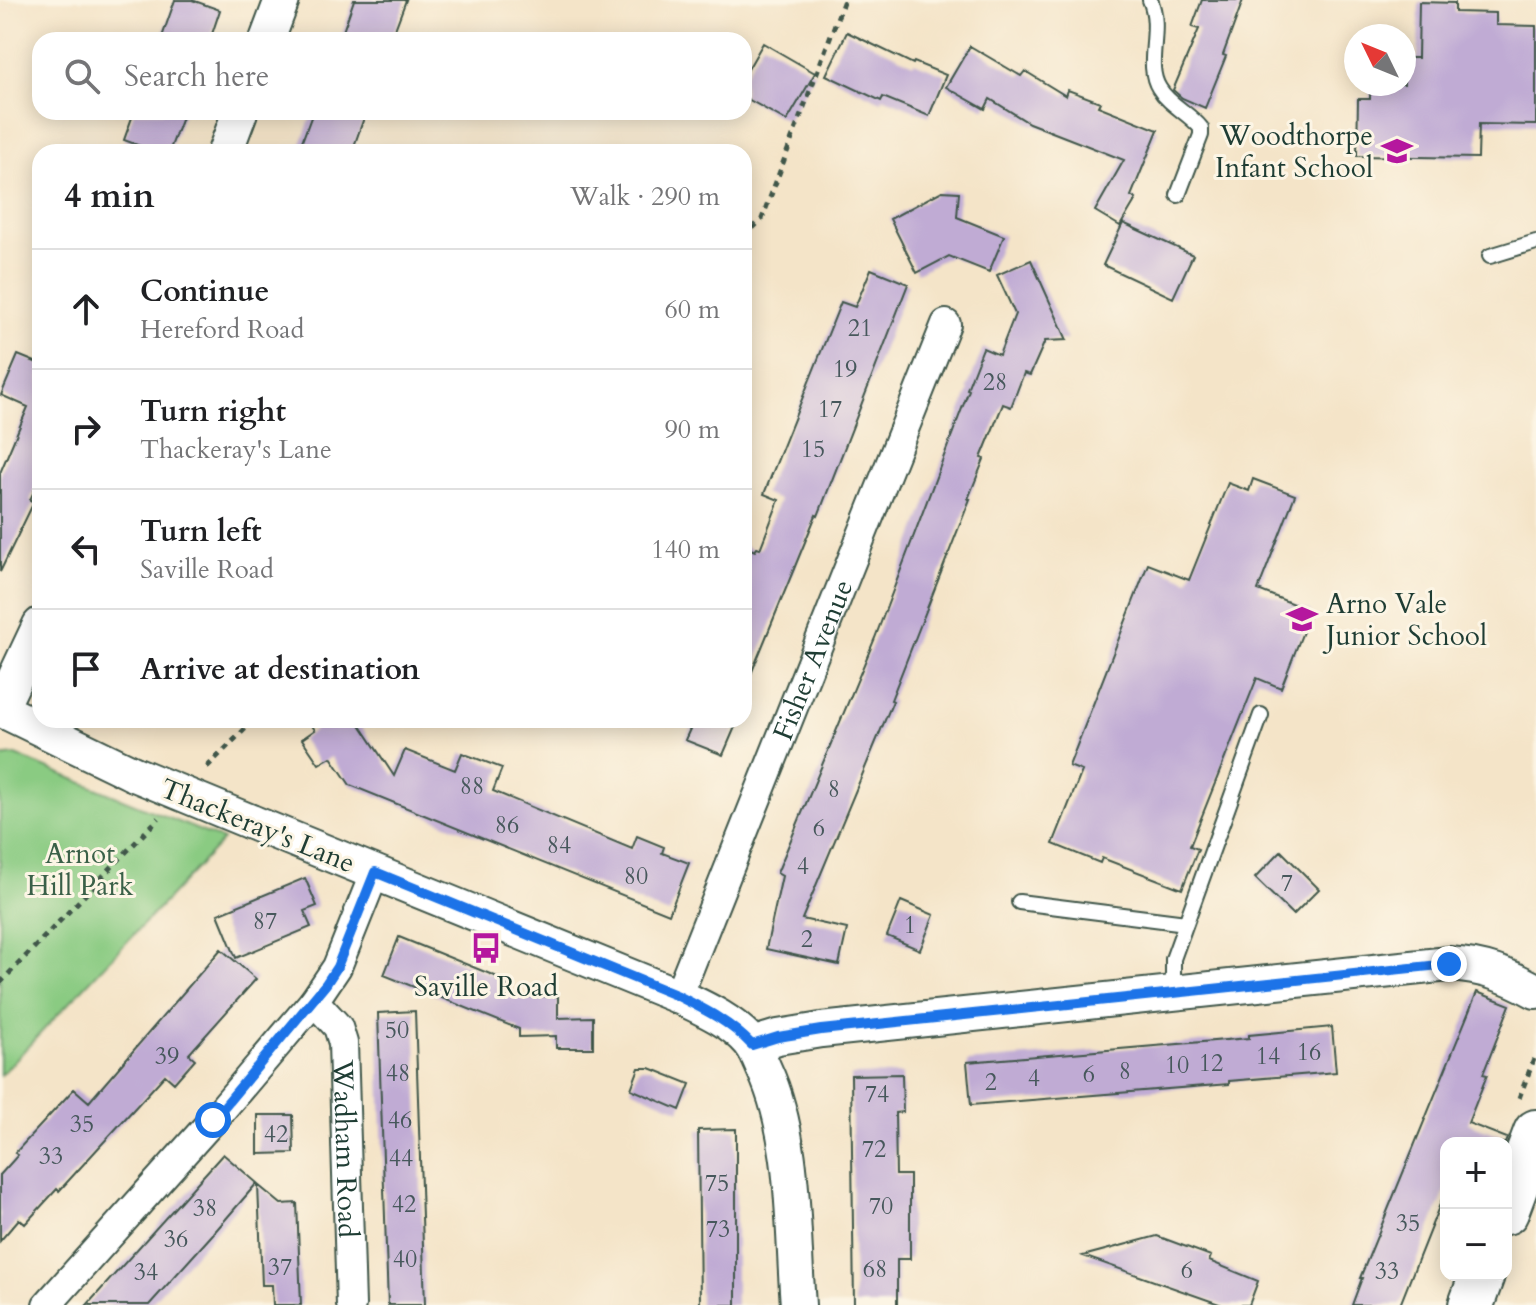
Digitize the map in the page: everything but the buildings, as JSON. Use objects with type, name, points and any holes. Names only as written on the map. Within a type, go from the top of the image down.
[{"type":"main road","points":[[1507,1209],[1536,1132]]},
{"type":"main road","points":[[1471,1305],[1480,1281]]},
{"type":"street","points":[[270,32],[282,0]]},
{"type":"street","points":[[228,144],[237,120]]},
{"type":"street","name":"Fisher Avenue","points":[[678,996],[946,324]]},
{"type":"street","points":[[0,710],[32,642]]},
{"type":"street","name":"Thackeray's Lane","points":[[0,710],[32,725]]},
{"type":"street","name":"Thackeray's Lane","points":[[38,728],[132,773],[716,1014],[752,1045],[775,1092],[784,1124],[798,1305]]},
{"type":"street","points":[[47,1305],[213,1120],[314,1001],[337,967],[375,872]]},
{"type":"street","points":[[752,1045],[821,1030],[1449,964],[1480,966],[1536,991]]},
{"type":"street","name":"Wadham Road","points":[[314,1001],[338,1027],[343,1043],[351,1305]]},
{"type":"lane","points":[[1150,0],[1157,25],[1153,74],[1159,88],[1201,128],[1178,195]]},
{"type":"lane","points":[[1490,256],[1536,242]]},
{"type":"lane","points":[[1173,993],[1173,959],[1261,715]]},
{"type":"lane","points":[[1019,902],[1186,923]]},
{"type":"path","points":[[752,229],[762,219],[844,0]]},
{"type":"path","points":[[196,779],[246,728]]},
{"type":"path","points":[[0,983],[164,813]]},
{"type":"green space","name":"Arnot Hill Park","points":[[15,755],[223,840],[0,1076],[0,757]]},
{"type":"place","name":"Woodthorpe Infant School","points":[[1397,151]]},
{"type":"place","name":"Arno Vale Junior School","points":[[1302,619]]},
{"type":"place","name":"Saville Road","points":[[486,948]]},
{"type":"route","points":[[213,1120],[326,984],[337,967],[375,872],[678,996],[716,1014],[752,1045],[821,1030],[1449,964]]}]
